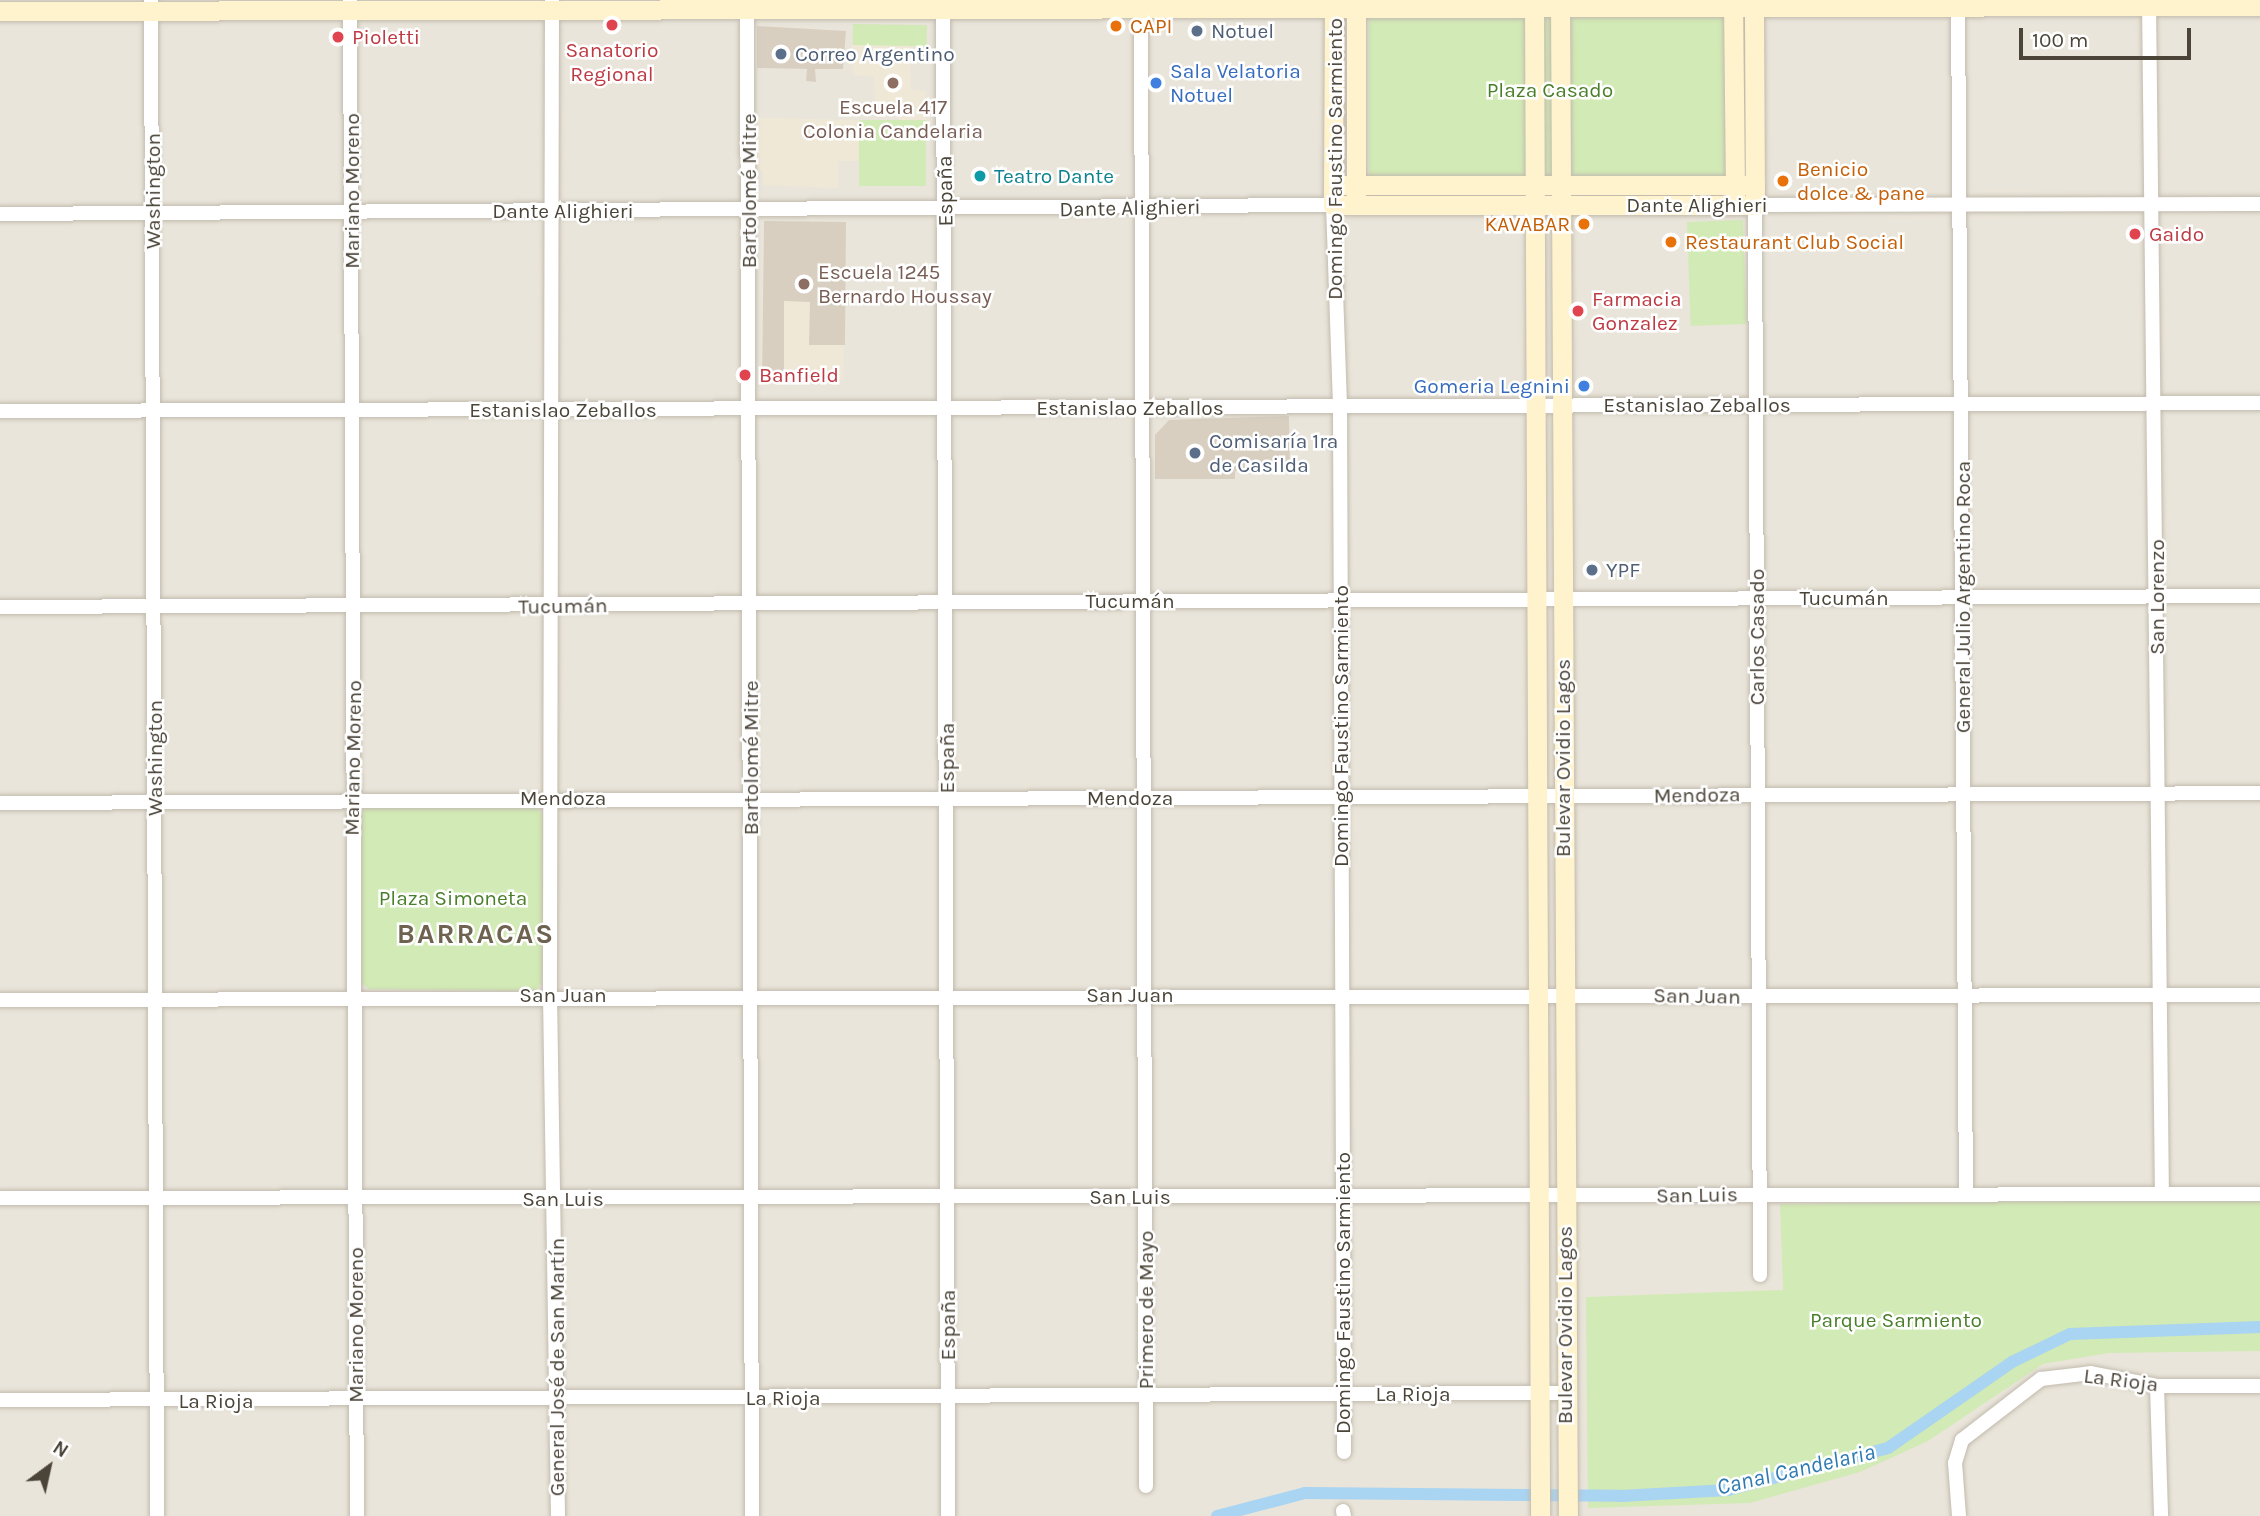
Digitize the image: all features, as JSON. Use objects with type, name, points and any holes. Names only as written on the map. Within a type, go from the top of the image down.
[{"type":"main road","name":"Carlos Casado","points":[[1733,3],[1734,184],[1745,205]]},
{"type":"main road","name":"Carlos Casado","points":[[1745,205],[1755,185],[1754,3]]},
{"type":"main road","points":[[0,11],[151,5],[2150,3],[2260,6]]},
{"type":"main road","name":"Domingo Faustino Sarmiento","points":[[1333,205],[1334,4]]},
{"type":"main road","name":"Domingo Faustino Sarmiento","points":[[1356,4],[1356,194]]},
{"type":"main road","name":"Bulevar Ovidio Lagos","points":[[1534,4],[1540,1516]]},
{"type":"main road","name":"Bulevar Ovidio Lagos","points":[[1560,4],[1563,993],[1568,1516]]},
{"type":"main road","name":"Dante Alighieri","points":[[1333,205],[1356,194],[1535,184],[1755,185]]},
{"type":"main road","name":"Dante Alighieri","points":[[1334,185],[1356,194],[1536,204],[1745,205]]},
{"type":"street","name":"San Lorenzo","points":[[2150,3],[2162,1193]]},
{"type":"street","name":"Primero de Mayo","points":[[1140,4],[1143,209],[1146,1486]]},
{"type":"street","name":"General Julio Argentino Roca","points":[[1958,4],[1966,1195]]},
{"type":"street","name":"Washington","points":[[151,5],[151,408],[156,607],[157,1516]]},
{"type":"street","name":"Mariano Moreno","points":[[351,5],[351,410],[355,606],[352,799],[357,1516]]},
{"type":"street","name":"General José de San Martín","points":[[552,5],[554,411],[550,995],[556,1199],[558,1516]]},
{"type":"street","name":"Bartolomé Mitre","points":[[747,5],[750,210],[752,1516]]},
{"type":"street","name":"España","points":[[943,5],[946,209],[948,1516]]},
{"type":"street","name":"Dante Alighieri","points":[[1745,205],[2260,204]]},
{"type":"street","name":"Dante Alighieri","points":[[0,214],[1143,209],[1333,205]]},
{"type":"street","name":"Domingo Faustino Sarmiento","points":[[1333,205],[1340,407],[1344,1452]]},
{"type":"street","name":"Carlos Casado","points":[[1745,205],[1758,404],[1756,794],[1760,1275]]},
{"type":"street","name":"Estanislao Zeballos","points":[[0,411],[151,408],[554,411],[2260,403]]},
{"type":"street","name":"Tucumán","points":[[0,607],[552,606],[1537,596],[2260,596]]},
{"type":"street","name":"Mendoza","points":[[0,803],[552,798],[947,799],[2260,793]]},
{"type":"street","name":"San Juan","points":[[0,1000],[355,995],[2260,995]]},
{"type":"street","name":"San Luis","points":[[0,1198],[156,1201],[2260,1194]]},
{"type":"street","name":"La Rioja","points":[[1959,1516],[1955,1463],[1962,1440],[2041,1379],[2091,1373],[2157,1386],[2260,1386]]},
{"type":"street","points":[[2157,1386],[2161,1516]]},
{"type":"street","name":"La Rioja","points":[[0,1400],[1566,1393]]},
{"type":"shaded area","points":[[0,0],[2260,0],[2260,1516],[0,1516]]},
{"type":"shaded area","name":"Escuela 417 Colonia Candelaria","points":[[852,45],[910,45],[911,90],[925,91],[926,120],[899,120],[898,109],[876,109],[874,76],[853,75]]},
{"type":"shaded area","points":[[758,118],[859,120],[859,161],[838,161],[838,188],[764,185],[763,171],[758,170]]},
{"type":"shaded area","name":"Escuela 1245 Bernardo Houssay","points":[[764,221],[846,222],[843,379],[761,378]]},
{"type":"green space","name":"Plaza Casado","points":[[1369,0],[1730,0],[1730,180],[1369,180]]},
{"type":"green space","points":[[853,24],[927,25],[927,46],[853,45]]},
{"type":"green space","points":[[859,120],[926,120],[926,186],[859,186]]},
{"type":"green space","points":[[1743,220],[1747,324],[1691,326],[1687,222]]},
{"type":"green space","name":"Plaza Simoneta","points":[[534,806],[547,818],[545,978],[536,991],[369,989],[360,982],[359,815],[366,807]]},
{"type":"green space","name":"Parque Sarmiento","points":[[2260,1199],[2260,1351],[2109,1353],[2043,1364],[1928,1441],[1860,1472],[1750,1503],[1588,1508],[1586,1297],[1783,1290],[1780,1204]]},
{"type":"building","points":[[757,26],[846,31],[843,69],[815,69],[816,82],[806,81],[807,69],[757,68]]},
{"type":"building","name":"Escuela 1245 Bernardo Houssay","points":[[764,221],[846,222],[845,345],[809,345],[810,302],[784,301],[784,378],[762,378]]},
{"type":"building","name":"Comisaría 1ra de Casilda","points":[[1289,416],[1290,470],[1235,471],[1235,479],[1155,479],[1155,435],[1169,420]]},
{"type":"waterway","name":"Canal Candelaria","points":[[1217,1516],[1305,1493],[1621,1496],[1728,1490],[1888,1448],[2012,1362],[2070,1334],[2260,1327]]},
{"type":"place","name":"Sanatorio Regional","points":[[612,25]]},
{"type":"place","name":"CAPI","points":[[1116,26]]},
{"type":"place","name":"Notuel","points":[[1197,31]]},
{"type":"place","name":"Pioletti","points":[[338,37]]},
{"type":"place","name":"Correo Argentino","points":[[781,54]]},
{"type":"place","name":"Escuela 417 Colonia Candelaria","points":[[893,83]]},
{"type":"place","name":"Sala Velatoria Notuel","points":[[1156,83]]},
{"type":"place","name":"Teatro Dante","points":[[980,176]]},
{"type":"place","name":"Benicio dolce & pane","points":[[1783,181]]},
{"type":"place","name":"KAVABAR","points":[[1584,224]]},
{"type":"place","name":"Gaido","points":[[2135,234]]},
{"type":"place","name":"Restaurant Club Social","points":[[1671,242]]},
{"type":"place","name":"Escuela 1245 Bernardo Houssay","points":[[804,284]]},
{"type":"place","name":"Farmacia Gonzalez","points":[[1578,311]]},
{"type":"place","name":"Banfield","points":[[745,375]]},
{"type":"place","name":"Gomeria Legnini","points":[[1584,386]]},
{"type":"place","name":"Comisaría 1ra de Casilda","points":[[1195,453]]},
{"type":"place","name":"YPF","points":[[1592,570]]},
{"type":"district","name":"BARRACAS","points":[[476,934]]}]
